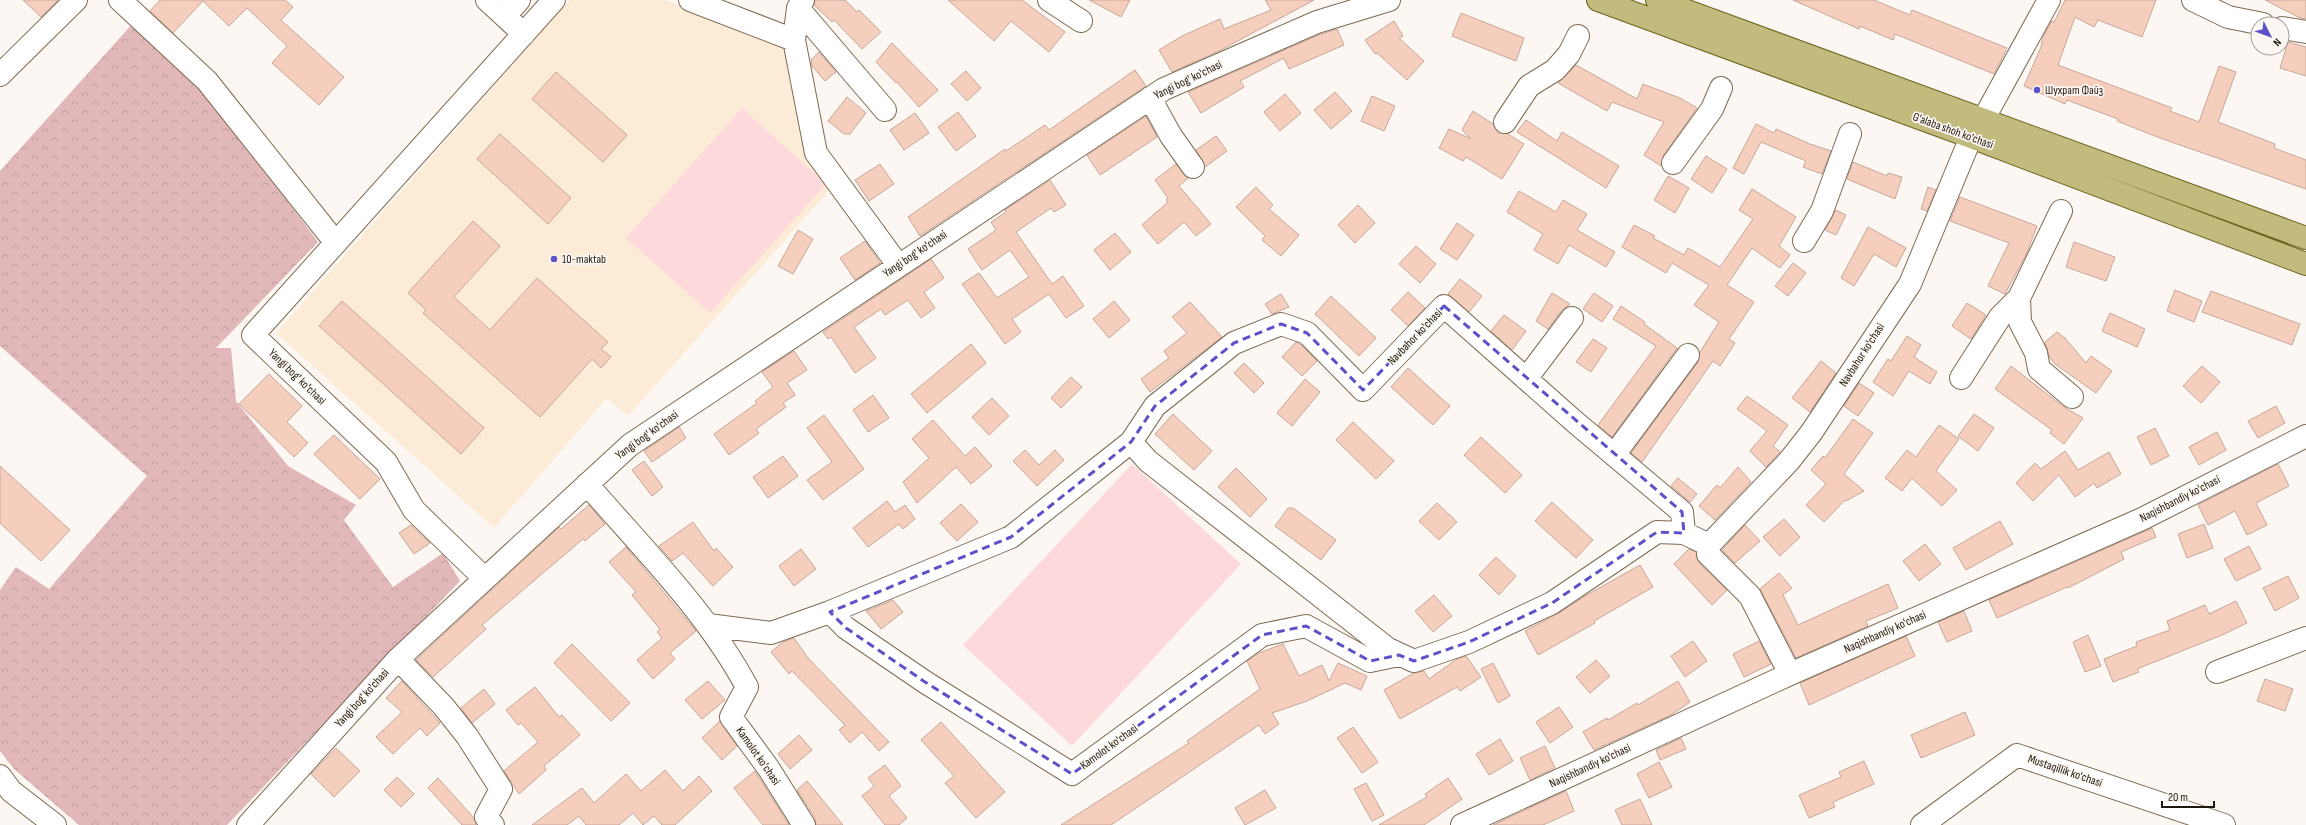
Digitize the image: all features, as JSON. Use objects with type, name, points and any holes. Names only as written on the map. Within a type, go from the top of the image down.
[{"type":"main road","name":"G'alaba shoh ko'chasi","points":[[1598,0],[2306,238]]},
{"type":"main road","name":"G'alaba shoh ko'chasi","points":[[1657,0],[1977,128],[2306,264]]},
{"type":"street","points":[[0,75],[76,0]]},
{"type":"street","points":[[120,0],[206,81],[336,243],[554,0]]},
{"type":"street","points":[[487,0],[524,34]]},
{"type":"street","points":[[505,16],[519,0]]},
{"type":"street","points":[[690,0],[794,40]]},
{"type":"street","points":[[1049,0],[1082,21]]},
{"type":"street","name":"Yangi bog' ko'chasi","points":[[248,825],[398,659],[484,578],[630,445],[1164,89],[1317,22],[1389,0]]},
{"type":"street","name":"Navbahor ko'chasi","points":[[1709,546],[1789,461],[1811,433],[1910,284],[1977,128],[2049,0]]},
{"type":"street","points":[[2193,0],[2228,17],[2250,21]]},
{"type":"street","points":[[800,4],[794,40],[816,153],[898,265]]},
{"type":"street","points":[[800,4],[885,110]]},
{"type":"street","points":[[2290,29],[2306,32]]},
{"type":"street","points":[[1505,122],[1529,86],[1555,70],[1569,54],[1578,36]]},
{"type":"street","points":[[1673,163],[1712,109],[1721,88]]},
{"type":"street","points":[[1150,98],[1171,136],[1193,167]]},
{"type":"street","points":[[1804,240],[1822,212],[1850,134]]},
{"type":"street","points":[[1961,378],[2000,317],[2019,298],[2061,211]]},
{"type":"street","name":"Yangi bog' ko'chasi","points":[[336,243],[254,335],[386,462],[414,510],[484,578]]},
{"type":"street","points":[[2019,298],[2020,322],[2036,353],[2039,369],[2072,397]]},
{"type":"street","name":"Navbahor ko'chasi","points":[[1131,442],[1155,406],[1234,344],[1281,324],[1307,333],[1363,390],[1444,306],[1614,456],[1682,512],[1684,533]]},
{"type":"street","points":[[1526,379],[1572,318]]},
{"type":"street","points":[[1614,456],[1688,355]]},
{"type":"street","name":"Naqishbandiy ko'chasi","points":[[1462,825],[1790,674],[2142,519],[2306,436]]},
{"type":"street","points":[[708,625],[771,633],[830,612],[1011,537],[1131,442],[1148,461],[1375,639],[1406,658],[1469,642],[1552,603],[1657,532],[1684,533],[1709,546],[1708,554],[1750,596],[1790,674]]},
{"type":"street","name":"Kamolot ko'chasi","points":[[587,484],[708,625],[747,687],[731,717],[769,769],[804,825]]},
{"type":"street","name":"Kamolot ko'chasi","points":[[830,612],[846,628],[925,682],[1072,774],[1262,634],[1306,626],[1370,661],[1406,658]]},
{"type":"street","points":[[2217,672],[2301,644]]},
{"type":"street","points":[[398,659],[458,724],[501,790],[486,817],[492,825]]},
{"type":"street","name":"Mustaqillik ko'chasi","points":[[1922,825],[2017,755],[2224,825]]},
{"type":"street","points":[[4,787],[55,825]]},
{"type":"highlighted area","points":[[1444,306],[1682,512],[1684,533],[1657,532],[1552,603],[1469,642],[1414,661],[1399,655],[1370,661],[1306,626],[1262,635],[1072,774],[925,682],[846,628],[830,612],[1011,537],[1131,442],[1155,406],[1234,343],[1281,324],[1307,333],[1363,390]]},
{"type":"shaded area","name":"10-maktab","points":[[570,0],[665,0],[788,46],[810,164],[833,186],[628,416],[607,398],[494,528],[276,333]]},
{"type":"shaded area","points":[[742,108],[826,184],[710,313],[626,238]]},
{"type":"shaded area","points":[[1132,464],[1241,564],[1072,746],[963,645]]},
{"type":"green space","points":[[135,21],[202,87],[318,242],[216,348],[231,348],[236,401],[288,466],[356,505],[344,520],[393,587],[443,553],[460,581],[227,825],[79,825],[14,769],[0,751],[0,590],[16,567],[49,589],[147,476],[0,346],[0,171]]},
{"type":"building","points":[[23,0],[58,0],[41,17]]},
{"type":"building","points":[[160,0],[285,0],[293,7],[281,20],[344,77],[319,105],[272,63],[287,46],[247,8],[229,26],[203,1],[173,33],[150,11]]},
{"type":"building","points":[[815,0],[845,0],[857,12],[859,10],[881,32],[862,49],[834,20],[832,22],[814,5]]},
{"type":"building","points":[[948,0],[1022,0],[1065,32],[1049,52],[1011,21],[994,41]]},
{"type":"building","points":[[1089,0],[1130,0],[1121,17]]},
{"type":"building","points":[[1265,0],[1314,0],[1221,50],[1172,72],[1159,50],[1182,36],[1220,19],[1224,29],[1271,10]]},
{"type":"building","points":[[1793,0],[1874,0],[1910,15],[1912,10],[2007,48],[1994,74],[1895,34],[1893,40],[1860,26],[1859,29]]},
{"type":"building","points":[[2065,0],[2156,0],[2142,37],[2098,20],[2094,27],[2075,17],[2058,65],[2172,108],[2170,111],[2199,122],[2219,66],[2236,72],[2218,122],[2275,144],[2274,148],[2306,160],[2306,189],[2160,138],[2117,121],[2118,119],[2067,100],[2065,104],[2024,86],[2041,47],[2043,37],[2052,21],[2054,22]]},
{"type":"building","points":[[2265,0],[2306,0],[2306,19],[2300,18]]},
{"type":"building","points":[[1461,13],[1524,38],[1516,61],[1452,36]]},
{"type":"building","points":[[1394,21],[1403,36],[1399,38],[1424,61],[1407,80],[1377,53],[1375,54],[1365,40]]},
{"type":"building","points":[[1337,29],[1344,45],[1289,69],[1284,58],[1240,81],[1244,87],[1201,113],[1188,92],[1321,34]]},
{"type":"building","points":[[892,43],[938,90],[919,107],[897,82],[896,83],[876,62]]},
{"type":"building","points":[[2290,43],[2306,47],[2306,76],[2280,68],[2284,56],[2290,56]]},
{"type":"building","points":[[819,52],[836,72],[825,81],[812,66],[811,60]]},
{"type":"building","points":[[1576,65],[1637,99],[1643,84],[1680,98],[1697,108],[1663,156],[1661,166],[1644,155],[1664,122],[1612,102],[1607,111],[1558,83]]},
{"type":"building","points":[[1135,70],[1146,86],[920,236],[908,217],[1005,149],[1006,151],[1045,125],[1049,130]]},
{"type":"building","points":[[966,71],[981,88],[967,101],[951,84]]},
{"type":"building","points":[[556,72],[627,135],[603,162],[532,99]]},
{"type":"building","points":[[1335,92],[1352,111],[1331,129],[1314,110]]},
{"type":"building","points":[[1285,94],[1301,113],[1280,131],[1264,112]]},
{"type":"building","points":[[1372,96],[1395,106],[1384,131],[1361,121]]},
{"type":"building","points":[[847,97],[866,113],[850,134],[844,134],[828,121]]},
{"type":"building","points":[[1473,111],[1493,124],[1498,133],[1508,134],[1524,144],[1502,179],[1466,157],[1463,161],[1439,148],[1449,129],[1471,139],[1462,130]]},
{"type":"building","points":[[958,112],[976,136],[956,151],[938,127]]},
{"type":"building","points":[[915,113],[929,133],[904,150],[890,130]]},
{"type":"building","points":[[1146,116],[1157,137],[1100,175],[1087,155]]},
{"type":"building","points":[[1526,120],[1557,141],[1562,132],[1619,166],[1606,188],[1517,132]]},
{"type":"building","points":[[1756,124],[1774,133],[1776,129],[1810,144],[1831,151],[1822,174],[1803,167],[1806,161],[1761,142],[1744,174],[1733,168]]},
{"type":"building","points":[[500,134],[571,198],[548,224],[477,159]]},
{"type":"building","points":[[1216,136],[1227,151],[1205,167],[1196,150]]},
{"type":"building","points":[[1706,156],[1727,169],[1712,193],[1691,179]]},
{"type":"building","points":[[1853,162],[1887,176],[1888,173],[1902,177],[1895,199],[1847,179]]},
{"type":"building","points":[[880,164],[894,184],[869,201],[855,180]]},
{"type":"building","points":[[1176,164],[1188,178],[1179,186],[1211,224],[1196,236],[1184,222],[1158,244],[1142,225],[1168,202],[1166,200],[1168,198],[1155,180]]},
{"type":"building","points":[[1668,176],[1689,188],[1675,213],[1654,200]]},
{"type":"building","points":[[1050,180],[1066,205],[1054,212],[1051,208],[1016,232],[1052,284],[1063,276],[1084,306],[1066,318],[1049,294],[1012,319],[1021,332],[1005,344],[962,284],[979,273],[997,298],[1029,277],[1010,250],[982,270],[968,249],[996,230],[991,222],[1006,212],[1005,210]]},
{"type":"building","points":[[1256,187],[1273,205],[1269,209],[1299,235],[1281,256],[1262,240],[1265,236],[1236,207]]},
{"type":"building","points":[[1928,187],[1936,190],[1927,211],[1921,209]]},
{"type":"building","points":[[1752,189],[1796,217],[1779,246],[1790,255],[1780,268],[1752,248],[1727,285],[1754,302],[1729,339],[1735,343],[1720,366],[1713,361],[1642,462],[1631,453],[1698,362],[1700,352],[1719,322],[1694,305],[1709,285],[1672,263],[1666,273],[1622,247],[1634,225],[1655,236],[1653,238],[1684,255],[1688,248],[1720,267],[1753,219],[1739,210]]},
{"type":"building","points":[[1519,191],[1556,212],[1563,200],[1587,214],[1577,230],[1615,252],[1606,267],[1569,245],[1558,264],[1534,250],[1543,234],[1507,212]]},
{"type":"building","points":[[1960,197],[2037,226],[2026,255],[2005,294],[1988,286],[2009,243],[1950,221]]},
{"type":"building","points":[[1358,205],[1375,223],[1355,243],[1338,225]]},
{"type":"building","points":[[1836,210],[1846,215],[1836,235],[1825,230]]},
{"type":"building","points":[[473,221],[500,246],[454,297],[490,330],[537,278],[608,342],[601,349],[611,357],[601,368],[592,359],[540,417],[423,313],[426,310],[408,293]]},
{"type":"building","points":[[1457,223],[1474,235],[1457,260],[1440,249]]},
{"type":"building","points":[[1868,227],[1906,248],[1896,267],[1874,254],[1854,286],[1841,278]]},
{"type":"building","points":[[798,230],[813,239],[793,274],[778,266]]},
{"type":"building","points":[[1115,233],[1131,252],[1110,270],[1094,250]]},
{"type":"building","points":[[865,241],[880,263],[855,280],[840,258]]},
{"type":"building","points":[[2074,242],[2115,257],[2106,281],[2066,267]]},
{"type":"building","points":[[1416,246],[1436,264],[1420,283],[1399,264]]},
{"type":"building","points":[[931,259],[944,278],[924,292],[935,308],[921,318],[908,300],[885,315],[881,309],[854,327],[876,358],[855,373],[831,337],[828,339],[823,332]]},
{"type":"building","points":[[1793,263],[1806,273],[1788,296],[1775,286]]},
{"type":"building","points":[[1460,279],[1482,296],[1469,312],[1448,294]]},
{"type":"building","points":[[2175,290],[2202,301],[2194,322],[2167,311]]},
{"type":"building","points":[[2211,291],[2300,324],[2292,345],[2202,312]]},
{"type":"building","points":[[1408,292],[1425,308],[1408,326],[1391,310]]},
{"type":"building","points":[[1552,293],[1570,304],[1562,310],[1548,329],[1536,321]]},
{"type":"building","points":[[1594,293],[1613,306],[1602,322],[1583,309]]},
{"type":"building","points":[[1281,294],[1289,307],[1272,314],[1265,304]]},
{"type":"building","points":[[1331,296],[1376,338],[1359,356],[1315,314]]},
{"type":"building","points":[[342,301],[484,428],[461,454],[319,326]]},
{"type":"building","points":[[1114,301],[1130,320],[1109,338],[1093,319]]},
{"type":"building","points":[[1190,302],[1222,337],[1150,392],[1141,379],[1169,358],[1164,351],[1187,333],[1172,317]]},
{"type":"building","points":[[1967,303],[1986,315],[1971,339],[1952,326]]},
{"type":"building","points":[[1621,306],[1645,322],[1644,324],[1677,348],[1612,437],[1598,425],[1656,346],[1613,319]]},
{"type":"building","points":[[2110,313],[2145,329],[2137,347],[2102,331]]},
{"type":"building","points":[[1504,315],[1526,331],[1512,350],[1491,331]]},
{"type":"building","points":[[2057,332],[2065,338],[2086,363],[2091,356],[2112,371],[2096,393],[2055,364],[2050,358],[2045,342]]},
{"type":"building","points":[[1907,336],[1921,345],[1914,357],[1937,372],[1930,384],[1909,371],[1893,396],[1873,382],[1888,359],[1891,361]]},
{"type":"building","points":[[1593,339],[1607,348],[1591,372],[1576,362]]},
{"type":"building","points":[[1296,342],[1300,344],[1317,361],[1302,376],[1282,357]]},
{"type":"building","points":[[971,344],[986,363],[927,413],[911,394]]},
{"type":"building","points":[[794,351],[807,370],[787,383],[795,395],[783,403],[786,407],[756,429],[759,433],[729,455],[714,434],[757,403],[755,401],[773,387],[762,372]]},
{"type":"building","points":[[1821,361],[1836,373],[1810,412],[1792,398]]},
{"type":"building","points":[[1244,363],[1264,383],[1254,393],[1234,373]]},
{"type":"building","points":[[2011,366],[2064,407],[2083,418],[2064,444],[2050,433],[2052,430],[1995,389]]},
{"type":"building","points":[[2202,366],[2220,382],[2201,403],[2183,386]]},
{"type":"building","points":[[1408,368],[1450,406],[1433,425],[1391,387]]},
{"type":"building","points":[[269,374],[302,406],[287,422],[308,443],[294,457],[239,404]]},
{"type":"building","points":[[1071,377],[1082,387],[1061,408],[1051,398]]},
{"type":"building","points":[[1305,379],[1320,392],[1292,426],[1277,413]]},
{"type":"building","points":[[1859,383],[1874,393],[1858,416],[1844,406]]},
{"type":"building","points":[[873,395],[889,418],[868,432],[853,410]]},
{"type":"building","points":[[1747,396],[1788,425],[1773,446],[1780,452],[1766,467],[1750,451],[1767,431],[1737,409]]},
{"type":"building","points":[[992,398],[1009,416],[989,435],[972,417]]},
{"type":"building","points":[[2276,406],[2285,423],[2258,438],[2248,421]]},
{"type":"building","points":[[1173,414],[1212,451],[1194,470],[1155,434]]},
{"type":"building","points":[[1974,414],[1994,428],[1978,451],[1958,436]]},
{"type":"building","points":[[824,415],[864,469],[823,500],[807,480],[832,462],[807,428]]},
{"type":"building","points":[[1853,419],[1873,433],[1844,474],[1864,491],[1846,501],[1845,500],[1824,522],[1806,505],[1826,484],[1811,470],[1823,456],[1825,458]]},
{"type":"building","points":[[933,420],[965,456],[975,447],[992,466],[971,484],[956,467],[917,503],[903,482],[929,458],[912,439]]},
{"type":"building","points":[[1353,422],[1394,461],[1376,479],[1336,440]]},
{"type":"building","points":[[1939,425],[1959,439],[1936,471],[1957,490],[1942,506],[1912,478],[1902,491],[1885,478],[1907,450],[1916,457]]},
{"type":"building","points":[[679,427],[686,438],[652,462],[644,451]]},
{"type":"building","points":[[2155,428],[2169,456],[2151,465],[2137,437]]},
{"type":"building","points":[[2217,432],[2226,450],[2199,465],[2189,447]]},
{"type":"building","points":[[334,435],[380,479],[360,499],[314,454]]},
{"type":"building","points":[[1481,437],[1522,475],[1505,493],[1464,455]]},
{"type":"building","points":[[1025,450],[1039,465],[1055,450],[1064,460],[1037,486],[1013,461]]},
{"type":"building","points":[[2065,451],[2078,470],[2109,452],[2121,474],[2097,488],[2094,483],[2075,497],[2059,475],[2033,501],[2016,483],[2035,463],[2041,469]]},
{"type":"building","points":[[783,456],[798,476],[768,498],[753,477]]},
{"type":"building","points":[[644,461],[663,487],[652,496],[632,470]]},
{"type":"building","points":[[2278,464],[2289,486],[2256,503],[2267,525],[2247,535],[2235,511],[2208,525],[2198,505]]},
{"type":"building","points":[[0,466],[70,530],[41,561],[0,523]]},
{"type":"building","points":[[1738,467],[1751,482],[1715,520],[1699,506],[1717,485],[1720,488]]},
{"type":"building","points":[[1236,468],[1267,499],[1250,517],[1218,487]]},
{"type":"building","points":[[1678,478],[1697,494],[1690,502],[1671,486]]},
{"type":"building","points":[[887,501],[895,512],[905,505],[915,519],[903,529],[899,524],[868,547],[853,528]]},
{"type":"building","points":[[1552,502],[1593,540],[1576,558],[1535,521]]},
{"type":"building","points":[[1437,503],[1457,522],[1439,540],[1419,521]]},
{"type":"building","points":[[961,504],[978,522],[957,541],[940,523]]},
{"type":"building","points":[[589,505],[605,524],[585,541],[583,539],[482,625],[486,629],[433,677],[416,660],[559,527],[561,529]]},
{"type":"building","points":[[1288,508],[1293,508],[1336,540],[1321,560],[1275,526]]},
{"type":"building","points":[[1784,519],[1800,537],[1780,556],[1763,537]]},
{"type":"building","points":[[2000,521],[2013,544],[1966,570],[1953,548]]},
{"type":"building","points":[[693,522],[714,551],[716,548],[733,567],[713,586],[683,553],[672,561],[659,546]]},
{"type":"building","points":[[2204,524],[2213,548],[2187,558],[2178,534]]},
{"type":"building","points":[[411,525],[430,543],[414,554],[399,533]]},
{"type":"building","points":[[1745,525],[1760,541],[1735,563],[1722,550]]},
{"type":"building","points":[[2152,528],[2156,537],[2121,552],[2124,559],[2068,588],[2067,587],[1997,618],[1989,600]]},
{"type":"building","points":[[1925,544],[1941,564],[1919,581],[1903,561]]},
{"type":"building","points":[[2249,546],[2261,569],[2236,581],[2224,559]]},
{"type":"building","points":[[626,547],[696,631],[670,653],[675,659],[653,679],[637,660],[662,638],[657,632],[660,629],[632,595],[636,592],[609,562]]},
{"type":"building","points":[[801,549],[816,569],[794,586],[779,566]]},
{"type":"building","points":[[1689,549],[1696,552],[1699,563],[1727,590],[1712,605],[1674,564]]},
{"type":"building","points":[[1496,557],[1516,576],[1499,595],[1479,575]]},
{"type":"building","points":[[1640,565],[1653,587],[1594,621],[1595,623],[1538,655],[1525,631],[1559,613],[1585,596]]},
{"type":"building","points":[[1779,573],[1792,588],[1783,595],[1798,625],[1888,584],[1898,608],[1866,621],[1868,626],[1796,658],[1760,589]]},
{"type":"building","points":[[2288,576],[2299,598],[2275,611],[2263,588]]},
{"type":"building","points":[[1434,595],[1452,616],[1433,632],[1415,611]]},
{"type":"building","points":[[893,600],[903,612],[881,629],[866,611]]},
{"type":"building","points":[[2236,601],[2247,623],[2222,635],[2137,669],[2139,672],[2113,682],[2104,659],[2137,646],[2136,642],[2170,630],[2167,621],[2205,605],[2209,614]]},
{"type":"building","points":[[1964,611],[1972,631],[1947,642],[1938,622]]},
{"type":"building","points":[[2088,635],[2101,666],[2085,672],[2073,642]]},
{"type":"building","points":[[1906,636],[1915,656],[1809,705],[1800,683]]},
{"type":"building","points":[[794,638],[808,658],[889,742],[879,751],[862,732],[850,743],[839,730],[845,725],[792,671],[789,674],[771,652],[783,642]]},
{"type":"building","points":[[1693,641],[1707,661],[1685,677],[1671,656]]},
{"type":"building","points":[[1759,641],[1771,664],[1744,677],[1733,654]]},
{"type":"building","points":[[572,644],[630,703],[611,721],[554,663]]},
{"type":"building","points":[[1283,644],[1299,676],[1322,665],[1329,681],[1338,663],[1367,676],[1361,690],[1345,683],[1307,701],[1272,713],[1279,724],[1265,734],[1259,725],[1111,825],[1061,825],[1189,743],[1187,741],[1260,689],[1247,661],[1259,653]]},
{"type":"building","points":[[1466,656],[1481,677],[1460,691],[1457,687],[1400,719],[1384,690],[1414,673],[1424,671],[1429,679],[1457,659]]},
{"type":"building","points":[[1596,660],[1610,676],[1590,693],[1576,677]]},
{"type":"building","points":[[1493,663],[1510,696],[1498,703],[1481,669]]},
{"type":"building","points":[[2265,679],[2293,689],[2285,711],[2257,701]]},
{"type":"building","points":[[402,681],[440,723],[427,736],[420,728],[393,754],[376,737],[402,712],[386,698]]},
{"type":"building","points":[[708,681],[725,700],[702,719],[685,700]]},
{"type":"building","points":[[1678,681],[1690,702],[1671,715],[1594,750],[1583,732],[1607,718],[1608,720],[1637,703],[1638,705]]},
{"type":"building","points":[[535,687],[559,717],[562,715],[580,735],[544,766],[546,770],[519,794],[504,771],[538,742],[521,723],[518,725],[506,710]]},
{"type":"building","points":[[484,689],[495,704],[472,723],[461,708]]},
{"type":"building","points":[[1559,707],[1573,727],[1550,743],[1536,722]]},
{"type":"building","points":[[1965,712],[1975,735],[1921,758],[1911,735]]},
{"type":"building","points":[[720,721],[737,746],[722,760],[702,738]]},
{"type":"building","points":[[941,722],[1005,792],[976,818],[945,783],[954,776],[921,740]]},
{"type":"building","points":[[1353,727],[1378,762],[1362,773],[1337,738]]},
{"type":"building","points":[[799,735],[812,750],[790,769],[778,754]]},
{"type":"building","points":[[1681,738],[1686,749],[1660,760],[1656,750]]},
{"type":"building","points":[[1500,739],[1513,761],[1489,775],[1476,754]]},
{"type":"building","points":[[1545,746],[1555,768],[1530,780],[1520,758]]},
{"type":"building","points":[[336,748],[360,771],[334,797],[311,774]]},
{"type":"building","points":[[1864,761],[1874,784],[1833,802],[1835,807],[1809,818],[1799,795],[1841,777],[1839,772]]},
{"type":"building","points":[[1659,762],[1672,787],[1649,798],[1637,774]]},
{"type":"building","points":[[885,765],[901,786],[889,796],[907,818],[899,825],[885,825],[862,796],[874,786],[868,778]]},
{"type":"building","points":[[665,770],[683,791],[699,776],[712,791],[675,825],[662,825],[654,816],[643,825],[633,813],[619,825],[586,825],[579,816],[567,825],[532,825],[582,788],[594,803],[626,774],[641,791]]},
{"type":"building","points":[[755,771],[789,825],[763,825],[734,788]]},
{"type":"building","points":[[397,777],[414,794],[401,807],[384,790]]},
{"type":"building","points":[[438,778],[474,818],[476,825],[462,825],[428,788]]},
{"type":"building","points":[[1448,778],[1462,799],[1424,825],[1379,825],[1427,797],[1425,794]]},
{"type":"building","points":[[807,781],[843,825],[816,825],[815,818],[797,790]]},
{"type":"building","points":[[1366,783],[1384,815],[1372,821],[1354,789]]},
{"type":"building","points":[[1265,790],[1276,808],[1245,825],[1235,808]]},
{"type":"building","points":[[1566,791],[1574,811],[1543,825],[1493,825]]},
{"type":"building","points":[[1640,799],[1652,825],[1622,825],[1615,810]]},
{"type":"place","name":"Шухрат Файз","points":[[2037,90]]},
{"type":"place","name":"10-maktab","points":[[554,259]]}]
